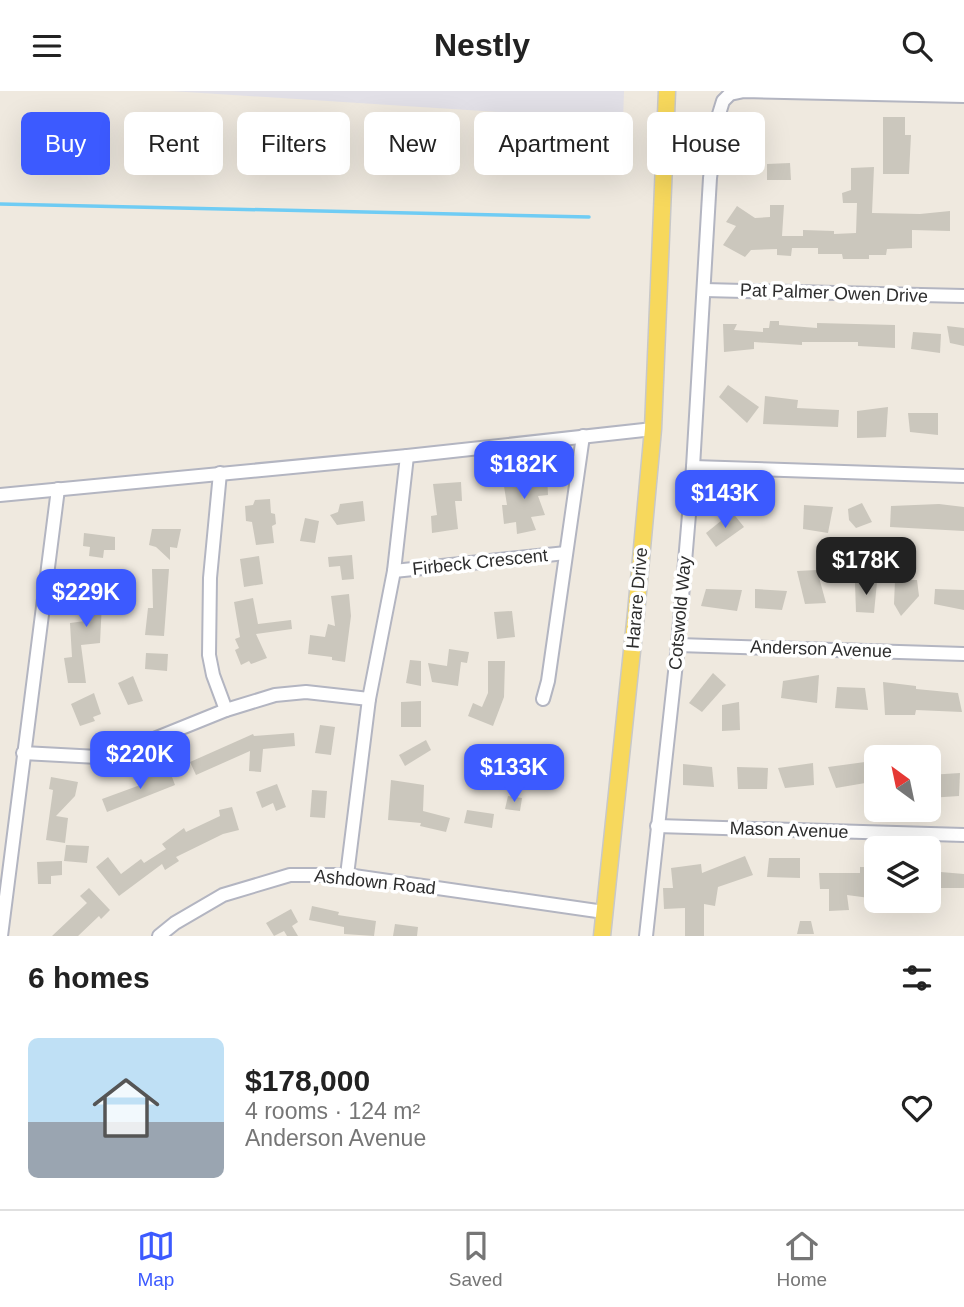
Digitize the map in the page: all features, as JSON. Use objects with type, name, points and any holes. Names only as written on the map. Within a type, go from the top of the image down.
[{"type":"main road","name":"Harare Drive","points":[[602,936],[653,429],[667,91]]},
{"type":"street","name":"Cotswold Way","points":[[646,936],[678,645],[693,467],[710,178],[723,101],[730,95],[744,91],[964,96]]},
{"type":"street","name":"Pat Palmer Owen Drive","points":[[704,290],[964,296]]},
{"type":"street","points":[[0,495],[407,456],[653,429]]},
{"type":"street","points":[[543,699],[548,681],[583,436]]},
{"type":"street","points":[[347,876],[369,699],[394,571],[407,456]]},
{"type":"street","points":[[693,467],[964,476]]},
{"type":"street","points":[[220,473],[211,578],[209,655],[226,710]]},
{"type":"street","points":[[1,936],[58,489]]},
{"type":"street","name":"Firbeck Crescent","points":[[394,571],[566,554]]},
{"type":"street","name":"Anderson Avenue","points":[[678,645],[964,653]]},
{"type":"street","points":[[23,753],[98,757],[117,754],[226,710],[290,692],[369,699]]},
{"type":"street","name":"Mason Avenue","points":[[657,826],[964,835]]},
{"type":"street","name":"Ashdown Road","points":[[159,936],[175,923],[223,895],[290,875],[347,876],[604,912]]},
{"type":"shaded area","points":[[171,91],[624,91],[623,112],[498,112]]},
{"type":"building","points":[[883,117],[905,117],[905,135],[911,135],[909,174],[883,174]]},
{"type":"building","points":[[790,163],[791,180],[767,180],[767,164]]},
{"type":"building","points":[[874,167],[872,213],[920,214],[950,211],[950,231],[912,230],[912,248],[887,249],[886,255],[869,255],[869,259],[843,259],[842,254],[818,254],[818,248],[792,248],[791,256],[777,255],[777,249],[751,250],[745,257],[723,245],[736,226],[726,222],[737,206],[755,218],[770,217],[770,205],[784,205],[782,236],[803,236],[803,230],[834,231],[834,234],[856,233],[857,203],[843,203],[842,193],[851,190],[851,168]]},
{"type":"building","points":[[770,321],[779,321],[779,325],[817,328],[817,323],[895,325],[895,348],[858,346],[858,342],[802,342],[802,345],[754,342],[754,349],[724,352],[723,324],[737,324],[734,330],[763,332],[763,328],[769,328]]},
{"type":"building","points":[[947,326],[964,328],[964,346],[950,343]]},
{"type":"building","points":[[913,332],[941,334],[940,353],[911,349]]},
{"type":"building","points":[[728,385],[759,407],[747,423],[719,397]]},
{"type":"building","points":[[765,396],[798,400],[797,408],[839,410],[838,427],[763,424]]},
{"type":"building","points":[[888,407],[886,437],[857,438],[857,411]]},
{"type":"building","points":[[908,413],[938,413],[938,435],[910,432]]},
{"type":"building","points":[[547,475],[548,495],[538,496],[545,515],[531,517],[536,530],[517,534],[516,522],[504,524],[502,505],[507,505],[503,480]]},
{"type":"building","points":[[461,482],[462,501],[455,501],[458,529],[432,533],[431,516],[437,515],[433,484]]},
{"type":"building","points":[[270,499],[271,513],[275,514],[276,524],[272,526],[274,543],[256,545],[252,522],[246,521],[245,506],[253,505],[255,500]]},
{"type":"building","points":[[363,501],[365,521],[337,525],[330,515],[338,512],[340,504]]},
{"type":"building","points":[[862,503],[872,522],[856,528],[849,520],[848,509]]},
{"type":"building","points":[[939,504],[964,507],[964,531],[890,527],[891,506]]},
{"type":"building","points":[[804,505],[833,507],[828,533],[803,529]]},
{"type":"building","points":[[732,512],[744,527],[716,547],[706,533]]},
{"type":"building","points":[[305,518],[319,521],[315,543],[300,541]]},
{"type":"building","points":[[152,529],[181,529],[177,548],[170,547],[170,560],[156,547],[149,545]]},
{"type":"building","points":[[84,533],[115,537],[115,550],[104,550],[103,558],[89,556],[90,547],[83,546]]},
{"type":"building","points":[[352,555],[354,579],[342,580],[340,566],[329,567],[328,557]]},
{"type":"building","points":[[259,556],[263,584],[244,587],[240,559]]},
{"type":"building","points":[[152,569],[169,569],[164,636],[145,635],[148,608],[153,608]]},
{"type":"building","points":[[817,570],[826,603],[805,604],[797,571]]},
{"type":"building","points":[[103,574],[104,602],[100,643],[81,645],[86,683],[68,683],[64,658],[72,657],[70,623],[85,621],[86,576]]},
{"type":"building","points":[[895,580],[917,580],[919,596],[901,616],[894,604]]},
{"type":"building","points":[[877,582],[874,613],[856,612],[855,583]]},
{"type":"building","points":[[706,589],[742,590],[737,611],[701,606]]},
{"type":"building","points":[[755,589],[787,591],[782,610],[755,608]]},
{"type":"building","points":[[935,589],[964,590],[964,610],[934,604]]},
{"type":"building","points":[[349,594],[351,616],[345,662],[332,660],[332,657],[308,654],[310,635],[325,637],[328,624],[335,626],[331,596]]},
{"type":"building","points":[[253,598],[258,624],[291,620],[292,629],[256,634],[267,658],[241,665],[235,650],[239,648],[235,639],[240,637],[234,602]]},
{"type":"building","points":[[512,611],[515,637],[497,639],[494,612]]},
{"type":"building","points":[[449,649],[469,652],[467,663],[461,662],[458,686],[432,682],[428,663],[447,666]]},
{"type":"building","points":[[146,653],[168,654],[167,671],[145,669]]},
{"type":"building","points":[[410,660],[421,661],[421,686],[406,683]]},
{"type":"building","points":[[488,661],[505,661],[504,697],[493,726],[468,716],[473,703],[482,707],[488,693]]},
{"type":"building","points":[[713,673],[726,685],[702,712],[689,703]]},
{"type":"building","points":[[819,675],[817,703],[781,698],[783,681]]},
{"type":"building","points":[[133,676],[143,701],[128,705],[118,683]]},
{"type":"building","points":[[883,682],[916,686],[916,689],[958,693],[962,712],[916,710],[915,715],[885,715]]},
{"type":"building","points":[[837,687],[865,688],[868,710],[835,708]]},
{"type":"building","points":[[94,693],[101,714],[93,717],[95,721],[80,726],[71,704]]},
{"type":"building","points":[[421,701],[421,727],[401,727],[401,702]]},
{"type":"building","points":[[739,702],[740,730],[722,731],[722,705]]},
{"type":"building","points":[[320,725],[335,727],[331,755],[315,753]]},
{"type":"building","points":[[294,733],[295,746],[263,749],[261,772],[249,771],[250,751],[196,775],[190,762],[253,734]]},
{"type":"building","points":[[426,740],[431,750],[405,766],[399,755]]},
{"type":"building","points":[[507,747],[535,751],[532,767],[505,764]]},
{"type":"building","points":[[864,762],[864,783],[836,788],[828,767]]},
{"type":"building","points":[[813,763],[814,785],[785,788],[778,768]]},
{"type":"building","points":[[683,764],[712,767],[714,787],[683,785]]},
{"type":"building","points":[[737,767],[768,768],[767,789],[738,789]]},
{"type":"building","points":[[169,769],[175,785],[107,812],[102,799],[143,784],[141,780]]},
{"type":"building","points":[[960,773],[959,796],[942,797],[942,774]]},
{"type":"building","points":[[51,777],[78,782],[75,796],[56,816],[68,818],[65,843],[46,840],[53,790],[49,789]]},
{"type":"building","points":[[391,780],[424,785],[423,811],[450,818],[446,832],[420,826],[421,823],[388,820]]},
{"type":"building","points":[[277,784],[286,807],[276,811],[273,803],[262,808],[256,792]]},
{"type":"building","points":[[312,790],[327,791],[325,818],[310,817]]},
{"type":"building","points":[[508,796],[522,798],[520,811],[505,809]]},
{"type":"building","points":[[232,807],[239,830],[223,834],[176,857],[179,861],[165,870],[162,864],[119,896],[96,867],[108,857],[121,874],[141,859],[144,863],[166,849],[162,844],[184,828],[186,832],[220,816],[219,810]]},
{"type":"building","points":[[467,810],[494,814],[492,828],[464,823]]},
{"type":"building","points":[[66,845],[89,846],[87,863],[64,861]]},
{"type":"building","points":[[745,856],[753,875],[718,887],[715,906],[704,904],[704,936],[685,936],[685,908],[664,909],[663,888],[673,888],[671,868],[701,864],[702,873]]},
{"type":"building","points":[[769,858],[800,858],[800,878],[767,877]]},
{"type":"building","points":[[62,861],[62,875],[51,876],[51,884],[38,884],[37,862]]},
{"type":"building","points":[[860,867],[864,867],[864,897],[847,895],[849,910],[829,911],[829,889],[820,889],[819,873],[860,873]]},
{"type":"building","points":[[941,872],[964,874],[964,888],[941,888]]},
{"type":"building","points":[[89,888],[110,910],[101,919],[99,916],[78,936],[52,936],[87,903],[80,896]]},
{"type":"building","points":[[312,906],[339,912],[338,915],[376,921],[374,936],[344,934],[344,927],[309,920]]},
{"type":"building","points":[[291,909],[298,922],[292,926],[298,936],[287,936],[284,931],[274,936],[266,923]]},
{"type":"building","points":[[800,921],[811,921],[814,934],[797,934]]},
{"type":"building","points":[[395,924],[418,927],[417,936],[393,936]]},
{"type":"waterway","points":[[0,204],[589,217]]}]
